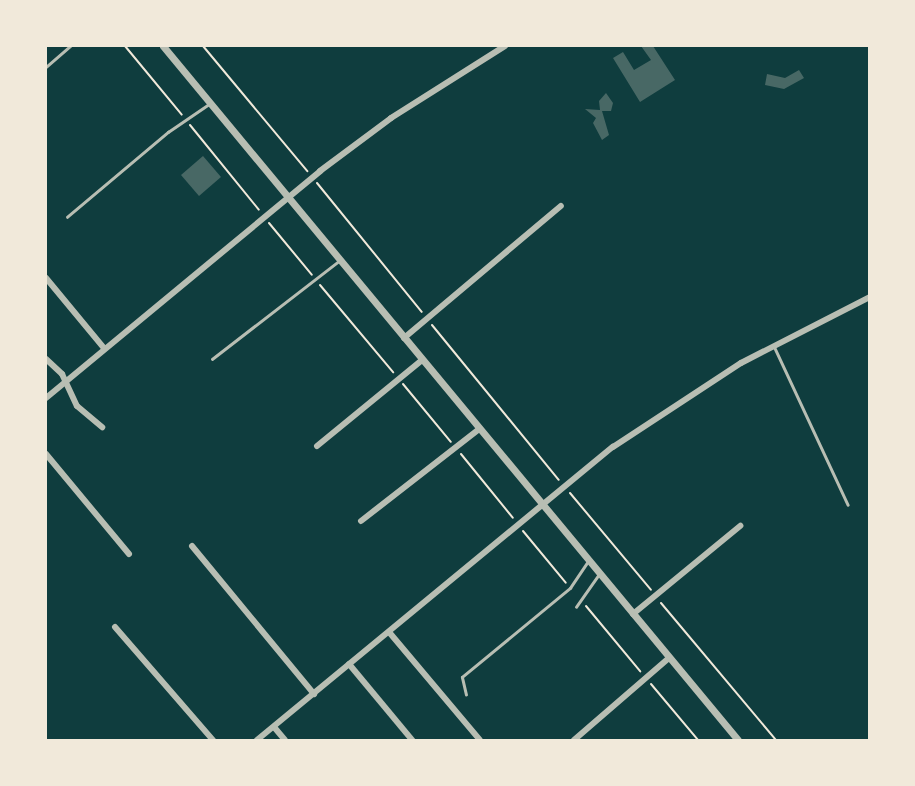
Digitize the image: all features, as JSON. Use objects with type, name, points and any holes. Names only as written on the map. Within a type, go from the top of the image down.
[{"type":"street","points":[[163,46],[738,740]]},
{"type":"street","points":[[46,398],[287,196],[391,118],[505,46]]},
{"type":"street","points":[[404,338],[561,206]]},
{"type":"street","points":[[46,278],[104,348]]},
{"type":"street","points":[[257,740],[564,486],[676,403],[774,345],[870,297]]},
{"type":"street","points":[[46,359],[62,374],[77,406],[102,427]]},
{"type":"street","points":[[317,446],[422,359]]},
{"type":"street","points":[[362,521],[479,429]]},
{"type":"street","points":[[46,454],[129,554]]},
{"type":"street","points":[[633,614],[740,526]]},
{"type":"street","points":[[192,546],[314,694]]},
{"type":"street","points":[[115,627],[213,740]]},
{"type":"street","points":[[389,632],[480,740]]},
{"type":"street","points":[[574,740],[669,658]]},
{"type":"street","points":[[349,664],[412,740]]},
{"type":"street","points":[[274,727],[285,740]]},
{"type":"lane","points":[[46,67],[70,46]]},
{"type":"lane","points":[[67,218],[210,103]]},
{"type":"lane","points":[[212,359],[340,260]]},
{"type":"lane","points":[[774,345],[848,505]]},
{"type":"lane","points":[[466,695],[462,677],[570,588],[589,561]]},
{"type":"lane","points":[[576,607],[599,574]]},
{"type":"path","points":[[125,46],[570,588]]},
{"type":"path","points":[[202,46],[776,740]]},
{"type":"path","points":[[582,602],[698,740]]},
{"type":"building","points":[[641,46],[653,46],[675,80],[640,102],[613,58],[623,52],[634,70],[651,60]]},
{"type":"building","points":[[799,70],[804,78],[784,89],[765,85],[767,74],[785,78]]},
{"type":"building","points":[[606,93],[613,103],[611,111],[602,111],[609,135],[602,140],[593,123],[596,118],[585,109],[600,110],[599,101]]},
{"type":"building","points":[[203,156],[221,177],[199,196],[181,175]]}]
